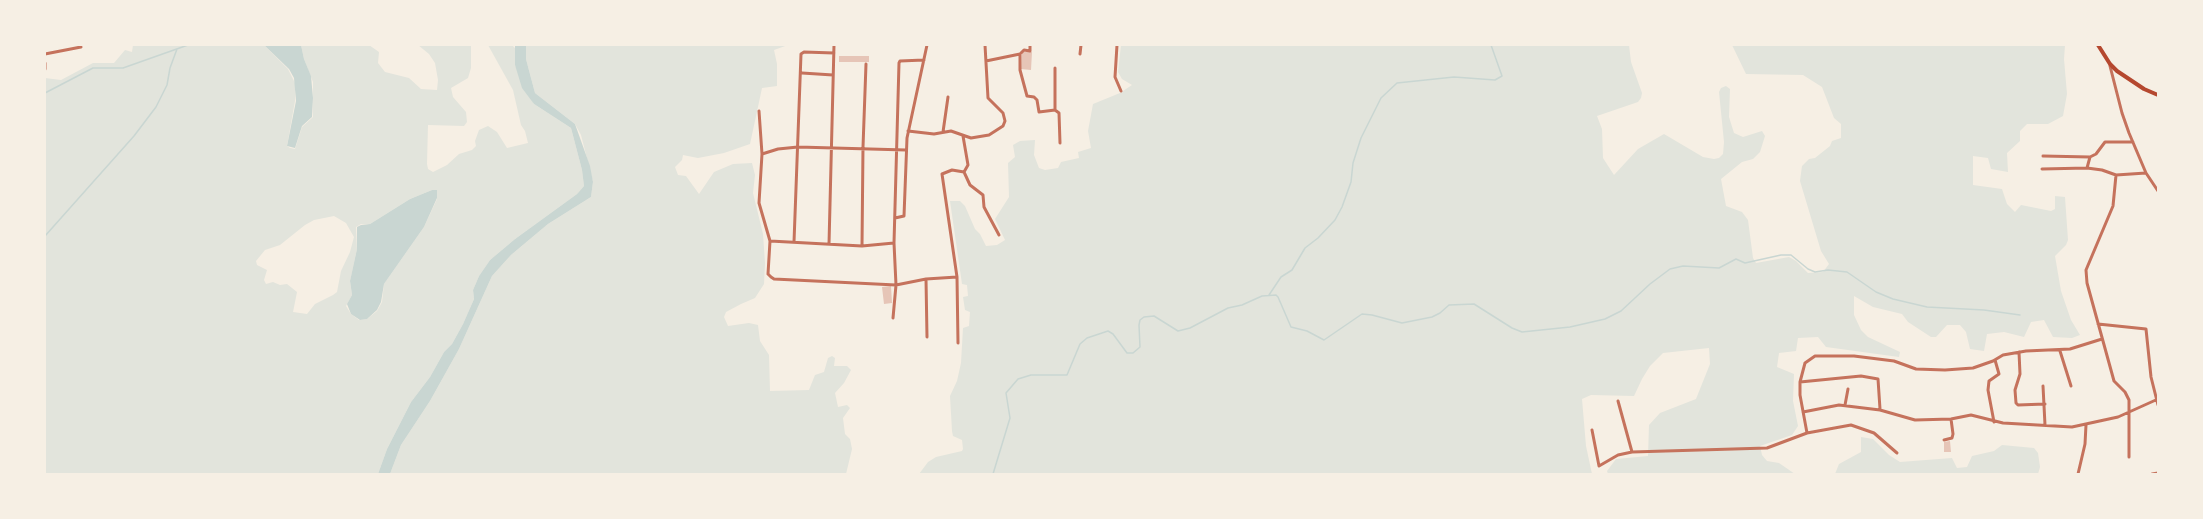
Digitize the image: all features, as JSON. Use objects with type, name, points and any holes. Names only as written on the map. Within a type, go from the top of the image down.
[{"type":"main road","points":[[2098,45],[2110,64],[2127,79],[2158,95]]},
{"type":"street","points":[[829,244],[834,45]]},
{"type":"street","points":[[895,218],[904,216],[908,131],[927,45]]},
{"type":"street","points":[[908,131],[951,131],[971,138],[989,135],[999,130],[1005,121],[1003,113],[988,98],[985,45]]},
{"type":"street","points":[[985,61],[1020,54],[1024,50],[1030,51],[1030,45]]},
{"type":"street","points":[[1080,54],[1081,45]]},
{"type":"street","points":[[1116,45],[1115,76],[1121,91]]},
{"type":"street","points":[[45,54],[81,47]]},
{"type":"street","points":[[794,242],[802,53],[834,53]]},
{"type":"street","points":[[1020,54],[1020,70],[1027,96],[1038,100],[1039,112],[1055,110]]},
{"type":"street","points":[[893,318],[896,285],[894,243],[899,62],[924,60]]},
{"type":"street","points":[[45,63],[45,69]]},
{"type":"street","points":[[862,246],[862,147],[866,64]]},
{"type":"street","points":[[2110,64],[2122,113],[2133,142],[2146,173],[2158,190]]},
{"type":"street","points":[[1055,68],[1055,110],[1059,113],[1060,143]]},
{"type":"street","points":[[801,73],[833,75]]},
{"type":"street","points":[[943,132],[948,97]]},
{"type":"street","points":[[759,111],[762,154],[759,203],[770,241],[768,274],[774,279],[896,285],[926,279],[957,277]]},
{"type":"street","points":[[963,136],[968,165],[964,172]]},
{"type":"street","points":[[2043,156],[2090,157],[2096,154],[2105,142],[2133,142]]},
{"type":"street","points":[[762,154],[778,149],[798,147],[906,150]]},
{"type":"street","points":[[2087,168],[2090,157]]},
{"type":"street","points":[[2042,169],[2087,168],[2116,175],[2146,173]]},
{"type":"street","points":[[958,343],[957,277],[942,174],[952,170],[964,172]]},
{"type":"street","points":[[964,172],[970,185],[983,195],[986,212],[999,236]]},
{"type":"street","points":[[2116,175],[2114,206],[2086,270],[2087,284],[2114,381],[2125,392],[2129,400],[2129,457]]},
{"type":"street","points":[[770,241],[862,246],[894,243]]},
{"type":"street","points":[[926,279],[927,337]]},
{"type":"street","points":[[2098,324],[2146,328],[2151,376],[2158,405]]},
{"type":"street","points":[[1806,433],[1800,382],[1805,363],[1815,356],[1878,358],[1916,369],[1973,368],[2003,355],[2019,352],[2060,351],[2102,339]]},
{"type":"street","points":[[2060,351],[2071,386]]},
{"type":"street","points":[[2019,352],[2020,374],[2015,390],[2016,403],[2018,405],[2045,404]]},
{"type":"street","points":[[1994,422],[1988,390],[1989,381],[1999,374],[1995,360]]},
{"type":"street","points":[[1800,382],[1861,376],[1878,379],[1880,410]]},
{"type":"street","points":[[2043,387],[2045,425]]},
{"type":"street","points":[[1845,405],[1848,389]]},
{"type":"street","points":[[1803,412],[1845,405],[1880,410],[1908,419],[1951,419],[1971,415],[1994,422],[2072,427],[2129,413],[2157,400]]},
{"type":"street","points":[[1618,401],[1632,452]]},
{"type":"street","points":[[1944,440],[1952,438],[1951,419]]},
{"type":"street","points":[[1592,430],[1599,466],[1618,455],[1632,452],[1767,448],[1806,433],[1851,424],[1874,433],[1897,453]]},
{"type":"street","points":[[2078,474],[2085,444],[2086,425]]},
{"type":"street","points":[[2152,474],[2158,473]]},
{"type":"shaded area","points":[[133,45],[264,45],[288,69],[295,83],[295,101],[287,146],[295,149],[302,127],[313,117],[313,82],[301,45],[369,45],[379,52],[378,63],[385,72],[409,78],[421,89],[437,90],[435,63],[429,54],[418,45],[471,45],[471,68],[468,78],[451,88],[453,97],[466,112],[467,122],[464,126],[428,125],[427,164],[428,169],[433,172],[447,165],[459,154],[472,150],[476,146],[475,141],[479,130],[488,126],[497,132],[507,148],[528,143],[521,125],[513,90],[488,45],[512,45],[515,48],[515,65],[534,104],[571,128],[584,186],[577,194],[490,260],[473,290],[474,299],[463,324],[430,377],[411,402],[387,449],[378,474],[45,474],[45,78],[61,80],[93,63],[114,63],[125,50],[132,52]],"holes":[[[437,190],[437,199],[424,227],[384,284],[382,302],[377,311],[367,319],[359,320],[346,306],[352,295],[350,281],[357,249],[356,227],[361,224],[370,224],[410,199]],[[334,216],[346,223],[354,237],[341,271],[337,292],[315,304],[307,314],[293,312],[297,292],[287,284],[280,285],[273,282],[266,284],[264,280],[267,270],[257,265],[256,261],[265,250],[280,245],[305,225],[314,220]]]},
{"type":"shaded area","points":[[264,45],[301,45],[311,76],[312,117],[302,126],[295,148],[287,146],[296,101],[294,78],[289,69]]},
{"type":"shaded area","points":[[515,45],[526,45],[526,59],[535,93],[575,124],[590,166],[593,182],[591,197],[548,224],[511,255],[492,276],[459,349],[430,401],[401,445],[390,474],[378,474],[387,449],[411,402],[430,377],[444,352],[452,344],[463,324],[474,299],[473,290],[490,260],[577,194],[584,186],[571,128],[534,104],[522,88],[515,65]]},
{"type":"shaded area","points":[[526,45],[788,45],[774,50],[777,64],[777,86],[762,88],[750,144],[724,153],[698,158],[683,155],[682,160],[675,167],[678,175],[686,176],[699,194],[714,172],[733,164],[752,163],[755,175],[753,193],[763,234],[764,284],[755,298],[726,312],[724,317],[728,326],[749,323],[758,325],[760,341],[769,355],[770,391],[809,390],[815,375],[824,372],[828,358],[832,356],[835,358],[834,366],[847,366],[851,370],[835,393],[838,407],[847,405],[850,408],[843,418],[845,434],[850,439],[852,449],[846,474],[390,474],[401,445],[430,401],[459,349],[492,276],[511,255],[548,224],[591,197],[593,182],[581,135],[575,124],[535,93],[526,59]]},
{"type":"shaded area","points":[[1121,45],[1629,45],[1631,62],[1642,93],[1641,98],[1638,102],[1597,116],[1602,129],[1603,158],[1614,175],[1638,149],[1664,134],[1703,157],[1719,158],[1723,154],[1724,142],[1719,92],[1726,86],[1730,89],[1729,117],[1734,133],[1743,137],[1762,131],[1765,136],[1760,152],[1753,159],[1742,162],[1721,179],[1726,206],[1742,212],[1748,220],[1753,258],[1756,263],[1789,257],[1808,273],[1823,272],[1829,264],[1821,251],[1800,181],[1802,166],[1830,146],[1832,141],[1841,138],[1841,124],[1834,118],[1822,87],[1803,75],[1746,74],[1732,45],[2065,45],[2067,94],[2063,116],[2048,124],[2027,124],[2020,131],[2020,141],[2007,153],[2008,172],[1991,169],[1988,158],[1973,156],[1973,185],[2002,189],[2007,204],[2015,212],[2021,205],[2051,211],[2055,209],[2055,196],[2065,197],[2068,240],[2055,256],[2061,291],[2071,320],[2080,335],[2072,338],[2053,337],[2044,320],[2031,322],[2024,337],[2004,332],[1987,334],[1984,351],[1970,349],[1966,332],[1960,325],[1947,325],[1936,337],[1931,337],[1908,322],[1902,314],[1873,307],[1854,296],[1854,315],[1861,330],[1868,337],[1900,352],[1899,357],[1826,347],[1818,337],[1798,338],[1796,351],[1779,353],[1777,367],[1794,374],[1793,401],[1798,426],[1792,435],[1760,446],[1762,455],[1767,461],[1779,463],[1795,474],[1608,474],[1607,471],[1616,459],[1648,456],[1649,425],[1660,413],[1696,399],[1710,364],[1709,348],[1663,353],[1650,366],[1634,396],[1591,395],[1582,399],[1586,446],[1592,474],[919,474],[928,462],[936,457],[963,449],[962,440],[953,436],[950,396],[957,381],[961,363],[963,328],[969,326],[970,312],[965,310],[963,297],[968,296],[967,285],[962,284],[950,201],[960,201],[965,206],[975,229],[986,246],[997,245],[1005,240],[995,219],[1009,197],[1008,163],[1015,157],[1013,145],[1020,141],[1035,140],[1034,155],[1039,168],[1045,170],[1058,168],[1061,162],[1079,158],[1078,152],[1091,148],[1088,131],[1093,104],[1120,93],[1132,85],[1122,79],[1118,72]]},
{"type":"shaded area","points":[[437,190],[437,198],[424,227],[384,284],[377,310],[367,319],[360,320],[351,314],[347,304],[352,295],[350,281],[357,249],[357,227],[370,224],[410,199]]},
{"type":"shaded area","points":[[1861,437],[1873,439],[1889,455],[1900,462],[1952,458],[1957,468],[1967,467],[1972,456],[1994,451],[2002,445],[2034,448],[2038,453],[2040,467],[2038,474],[1835,474],[1839,464],[1861,452]]},
{"type":"building","points":[[1022,52],[1032,52],[1031,70],[1021,69]]},
{"type":"building","points":[[839,56],[869,56],[869,62],[839,62]]},
{"type":"building","points":[[891,286],[892,303],[884,304],[882,287]]},
{"type":"building","points":[[1950,441],[1951,452],[1944,452],[1944,442]]},
{"type":"waterway","points":[[45,93],[93,68],[123,68],[188,45]]},
{"type":"waterway","points":[[1269,295],[1281,277],[1292,270],[1305,248],[1335,220],[1351,182],[1353,163],[1361,138],[1381,98],[1397,83],[1454,77],[1495,80],[1502,76],[1491,45]]},
{"type":"waterway","points":[[45,236],[134,136],[156,107],[167,85],[177,49]]},
{"type":"waterway","points":[[993,474],[1010,418],[1006,393],[1018,379],[1031,375],[1067,375],[1080,344],[1087,338],[1108,331],[1113,334],[1127,353],[1133,353],[1140,347],[1139,325],[1140,320],[1144,317],[1154,316],[1178,331],[1190,328],[1228,308],[1242,305],[1262,296],[1276,295],[1291,327],[1307,331],[1324,340],[1362,314],[1402,323],[1432,317],[1449,305],[1474,304],[1522,332],[1570,327],[1605,319],[1621,311],[1670,269],[1683,266],[1719,268],[1736,259],[1745,263],[1791,255],[1815,272],[1828,270],[1847,272],[1876,292],[1893,299],[1927,307],[1984,310],[2020,315]]}]
